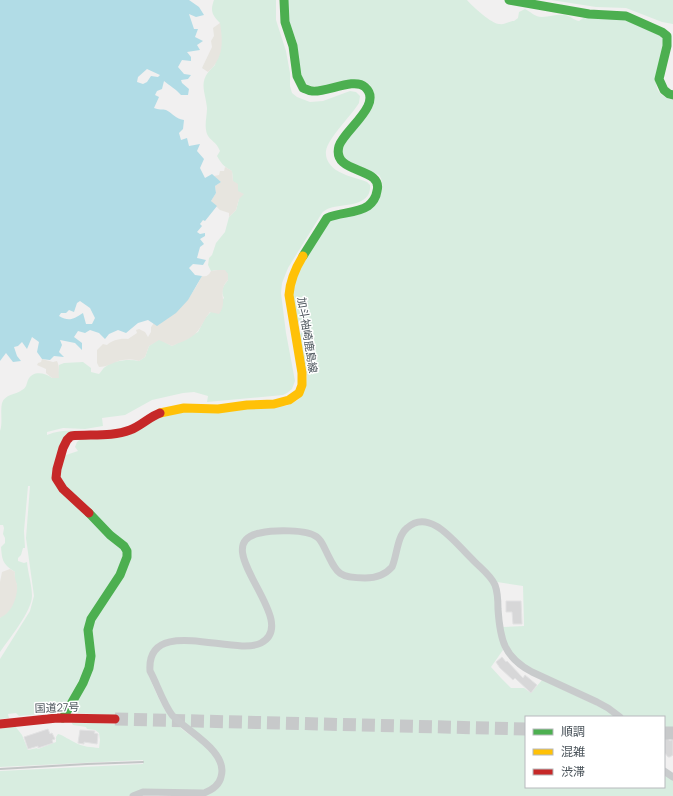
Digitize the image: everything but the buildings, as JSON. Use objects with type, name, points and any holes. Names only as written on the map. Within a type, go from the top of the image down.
[{"type":"main road","name":"加斗袖崎鹿島線","points":[[63,718],[90,666],[91,652],[88,632],[90,621],[127,563],[128,557],[126,548],[111,536],[87,510],[61,488],[57,480],[57,470],[65,443],[71,436],[119,432],[132,429],[150,418],[183,408],[214,409],[251,404],[269,404],[284,402],[295,397],[301,389],[303,376],[289,291],[292,276],[327,218],[336,214],[360,210],[372,202],[376,197],[378,184],[375,178],[346,165],[340,159],[338,153],[339,146],[345,135],[364,112],[368,104],[370,98],[368,92],[364,87],[356,84],[339,86],[322,92],[303,88],[300,84],[298,75],[293,42],[284,18],[284,0]]},
{"type":"main road","points":[[509,0],[589,14],[626,16],[662,32],[667,36],[667,46],[659,80],[664,90],[673,95]]},
{"type":"main road","name":"国道27号","points":[[0,724],[29,720],[63,718],[115,719]]},
{"type":"street","points":[[133,796],[143,792],[204,793],[211,790],[220,782],[222,771],[218,758],[211,748],[184,726],[171,712],[150,671],[149,665],[154,652],[159,647],[172,642],[207,642],[247,646],[258,644],[265,640],[272,629],[272,622],[242,552],[248,538],[260,532],[292,532],[311,534],[318,537],[335,569],[339,573],[352,578],[374,578],[388,571],[392,567],[402,533],[409,526],[414,523],[424,522],[435,525],[456,542],[491,578],[496,586],[503,643],[511,656],[519,664],[532,672],[602,705],[618,716]]},
{"type":"green space","points":[[214,0],[276,0],[276,20],[286,51],[290,73],[290,86],[292,93],[297,97],[310,102],[323,101],[350,91],[356,92],[360,96],[359,103],[331,140],[326,151],[326,157],[328,162],[336,170],[367,182],[370,185],[369,192],[362,201],[326,209],[288,268],[282,283],[281,293],[286,333],[295,381],[292,389],[287,393],[283,395],[207,402],[208,396],[194,392],[183,393],[152,400],[125,415],[102,418],[103,426],[85,429],[63,428],[47,432],[47,435],[56,432],[74,430],[84,431],[70,434],[53,476],[120,546],[126,557],[97,606],[87,665],[62,712],[19,716],[16,713],[8,714],[9,718],[0,719],[0,659],[30,611],[34,596],[26,538],[30,486],[28,486],[24,531],[25,548],[23,548],[18,561],[24,563],[27,562],[32,592],[31,602],[24,617],[0,652],[0,618],[17,585],[14,579],[15,572],[4,562],[1,547],[5,543],[3,534],[4,528],[3,525],[0,525],[0,431],[1,406],[3,400],[8,396],[24,389],[28,380],[33,375],[39,373],[52,378],[58,372],[59,365],[64,363],[83,362],[91,368],[91,372],[99,374],[104,368],[117,361],[139,361],[145,357],[149,346],[159,339],[172,346],[198,332],[205,318],[224,298],[222,293],[223,288],[228,280],[218,270],[211,271],[208,265],[209,258],[212,255],[216,243],[225,232],[229,217],[236,210],[239,199],[238,191],[233,181],[232,171],[221,163],[217,156],[220,151],[217,145],[208,136],[206,131],[207,108],[204,81],[209,71],[215,65],[220,23],[212,13]]},
{"type":"green space","points":[[287,0],[467,0],[487,18],[499,24],[514,21],[518,18],[519,12],[525,9],[540,17],[562,15],[579,21],[586,16],[626,20],[661,36],[663,52],[656,81],[657,89],[662,95],[673,100],[673,735],[670,730],[665,732],[665,716],[623,716],[610,706],[533,670],[520,662],[509,650],[505,642],[502,627],[524,626],[523,586],[497,582],[493,586],[497,626],[503,650],[491,667],[511,688],[524,688],[531,693],[542,680],[607,710],[615,716],[525,716],[525,788],[665,788],[665,776],[673,780],[673,796],[200,796],[207,795],[218,788],[222,782],[225,771],[223,762],[211,745],[173,712],[153,671],[155,657],[163,648],[175,644],[190,643],[236,649],[252,649],[267,642],[263,639],[250,643],[233,643],[194,638],[176,638],[160,642],[150,653],[147,672],[169,716],[180,727],[209,750],[215,757],[219,772],[217,780],[213,785],[194,791],[169,789],[143,790],[129,796],[0,796],[0,771],[143,764],[143,760],[0,767],[0,729],[15,726],[22,735],[28,750],[38,749],[56,742],[56,737],[58,734],[81,745],[99,748],[99,733],[95,730],[87,729],[86,727],[73,725],[71,722],[115,724],[116,726],[117,714],[75,713],[72,709],[90,674],[94,662],[91,632],[93,622],[129,564],[131,558],[129,548],[102,523],[89,508],[64,486],[60,480],[60,470],[63,458],[66,455],[78,451],[75,447],[77,442],[83,437],[126,434],[134,432],[151,420],[183,412],[214,412],[286,406],[298,400],[302,395],[307,376],[299,337],[301,333],[307,330],[307,325],[298,322],[295,316],[293,284],[295,277],[308,252],[333,218],[341,215],[357,213],[372,207],[381,193],[382,184],[379,175],[353,165],[346,159],[343,152],[344,145],[349,136],[369,111],[374,102],[374,94],[370,85],[363,81],[354,80],[314,87],[307,84],[302,78],[296,39],[287,20]]},
{"type":"green space","points":[[551,0],[673,0],[673,24],[662,22],[626,8],[596,7]]},
{"type":"sand","points":[[220,23],[222,43],[220,55],[213,67],[208,72],[202,68],[212,47],[211,41],[214,36],[213,28]]},
{"type":"sand","points":[[225,167],[232,171],[233,181],[238,184],[238,191],[244,194],[239,199],[236,210],[229,217],[229,213],[220,210],[211,201],[216,193],[215,186],[221,182],[214,176],[219,175],[220,171],[224,171]]},
{"type":"sand","points":[[225,270],[228,274],[228,280],[223,289],[222,309],[219,314],[210,312],[199,330],[192,337],[172,346],[159,340],[149,346],[145,357],[139,361],[125,360],[99,367],[97,363],[97,350],[103,344],[107,345],[117,340],[128,339],[137,333],[136,330],[139,329],[145,332],[148,337],[154,323],[158,325],[172,315],[188,299],[202,276],[208,275],[211,271]]},
{"type":"sand","points":[[42,359],[53,362],[57,361],[59,367],[59,378],[52,378],[46,373],[46,369],[37,365]]},
{"type":"sand","points":[[10,569],[15,572],[17,585],[16,595],[14,603],[10,609],[0,618],[0,582],[2,572]]},
{"type":"water","points":[[0,0],[189,0],[199,7],[204,15],[196,17],[189,14],[194,29],[198,29],[195,37],[203,41],[197,45],[200,50],[187,52],[191,57],[191,61],[182,60],[178,67],[184,74],[191,75],[188,79],[181,80],[182,83],[189,89],[188,95],[181,95],[164,81],[162,89],[157,91],[155,95],[159,97],[154,108],[166,110],[176,117],[184,120],[183,129],[179,133],[181,140],[187,138],[189,146],[200,144],[197,151],[204,159],[200,168],[205,178],[212,174],[221,182],[215,186],[216,193],[211,201],[217,206],[205,221],[203,220],[200,224],[202,226],[197,232],[200,234],[205,233],[205,236],[200,239],[204,244],[200,247],[197,258],[206,260],[203,265],[193,264],[189,268],[195,275],[202,276],[188,300],[176,313],[157,326],[148,320],[138,323],[126,333],[118,330],[109,334],[105,339],[99,333],[90,330],[85,333],[78,331],[74,337],[82,343],[82,350],[75,343],[60,340],[62,345],[59,352],[64,357],[54,356],[50,360],[42,359],[37,352],[39,342],[32,337],[27,349],[22,342],[18,346],[14,347],[17,356],[21,361],[13,362],[6,353],[0,361]],"holes":[[[147,69],[160,75],[158,77],[151,76],[147,82],[143,84],[137,82],[138,77]],[[80,301],[90,308],[95,318],[92,324],[86,324],[83,313],[71,319],[66,319],[59,316],[61,313],[66,313],[69,310],[74,312],[77,303]]]},
{"type":"tunnel","points":[[115,719],[525,729]]},
{"type":"tunnel","points":[[665,733],[673,733]]},
{"type":"railway","points":[[0,769],[143,762]]},
{"type":"traffic: fast","points":[[284,0],[285,22],[293,46],[297,76],[303,88],[311,91],[318,91],[347,84],[360,84],[365,87],[370,94],[370,101],[366,109],[342,140],[339,146],[339,155],[343,162],[366,173],[377,183],[376,196],[368,206],[363,209],[327,218],[303,256]]},
{"type":"traffic: fast","points":[[509,0],[589,14],[626,16],[662,32],[667,36],[667,46],[659,79],[664,90],[673,95]]},
{"type":"traffic: fast","points":[[63,718],[83,683],[89,668],[91,656],[88,630],[91,619],[120,575],[127,557],[127,551],[124,546],[110,535],[89,513]]},
{"type":"traffic: slow","points":[[160,413],[184,408],[218,409],[247,405],[274,404],[289,400],[299,393],[302,385],[302,373],[289,295],[293,275],[303,256]]},
{"type":"traffic: jam","points":[[89,513],[63,489],[56,478],[63,448],[67,440],[71,436],[116,434],[123,432],[134,428],[160,413]]},
{"type":"traffic: jam","points":[[0,724],[57,718],[115,719]]}]
